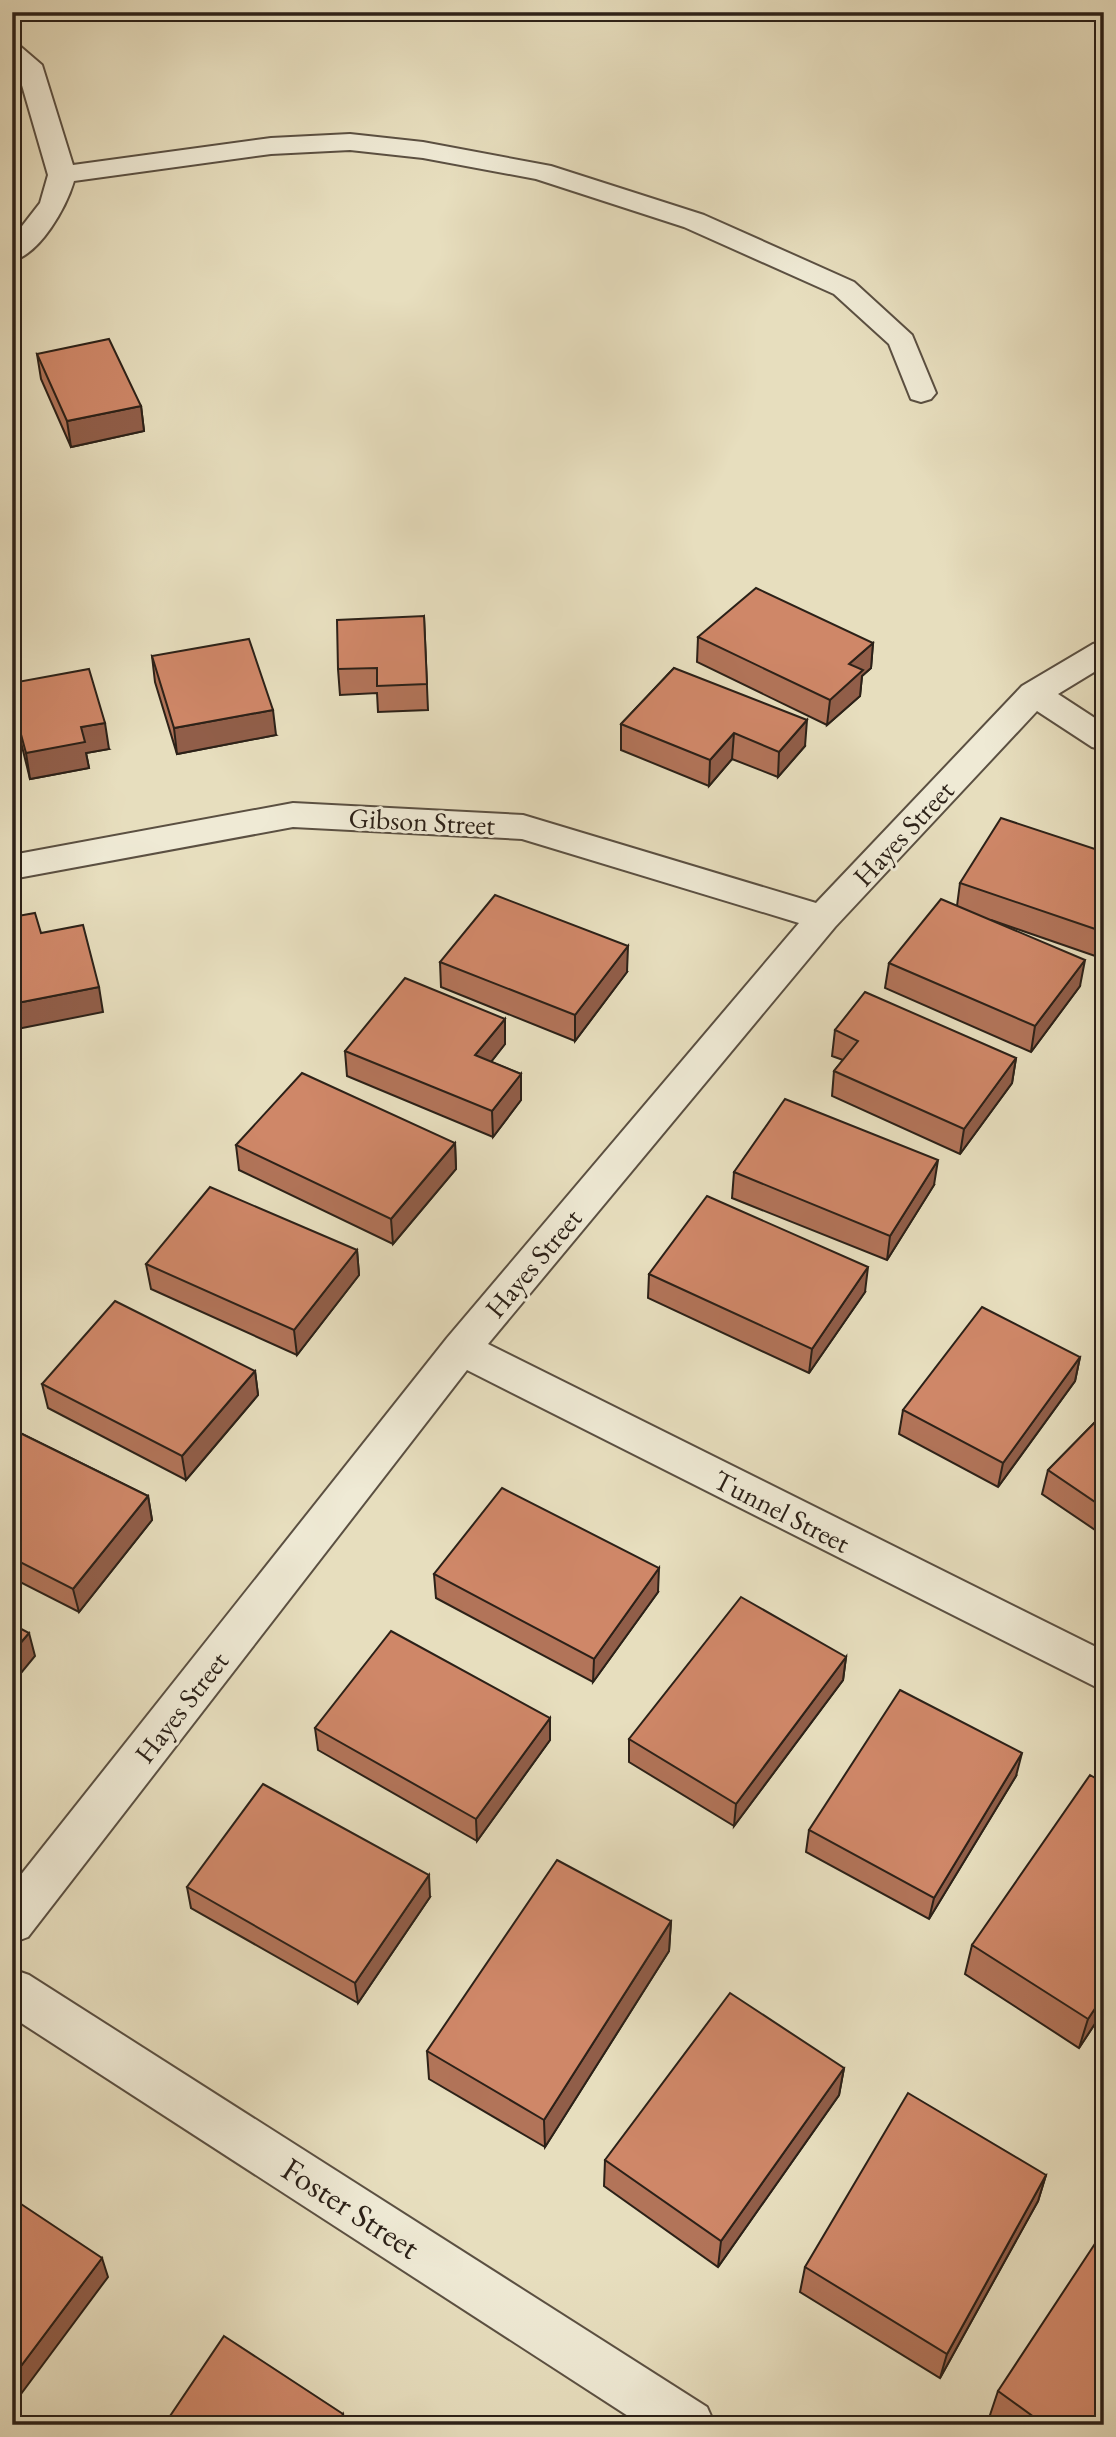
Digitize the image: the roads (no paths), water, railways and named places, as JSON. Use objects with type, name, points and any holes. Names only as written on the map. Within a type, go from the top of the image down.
[{"type":"street","points":[[12,253],[19,248],[53,204],[62,175],[20,58]]},
{"type":"street","points":[[62,175],[271,146],[350,142],[423,150],[541,173],[694,221],[845,288],[902,341],[921,393]]},
{"type":"street","name":"Hayes Street","points":[[12,1922],[461,1349],[823,918],[1034,694],[1104,651]]},
{"type":"street","points":[[1034,694],[1104,739]]},
{"type":"street","name":"Gibson Street","points":[[12,867],[293,815],[523,827],[823,918]]},
{"type":"street","name":"Tunnel Street","points":[[461,1349],[1104,1672]]},
{"type":"street","name":"Foster Street","points":[[12,1992],[689,2425]]}]
